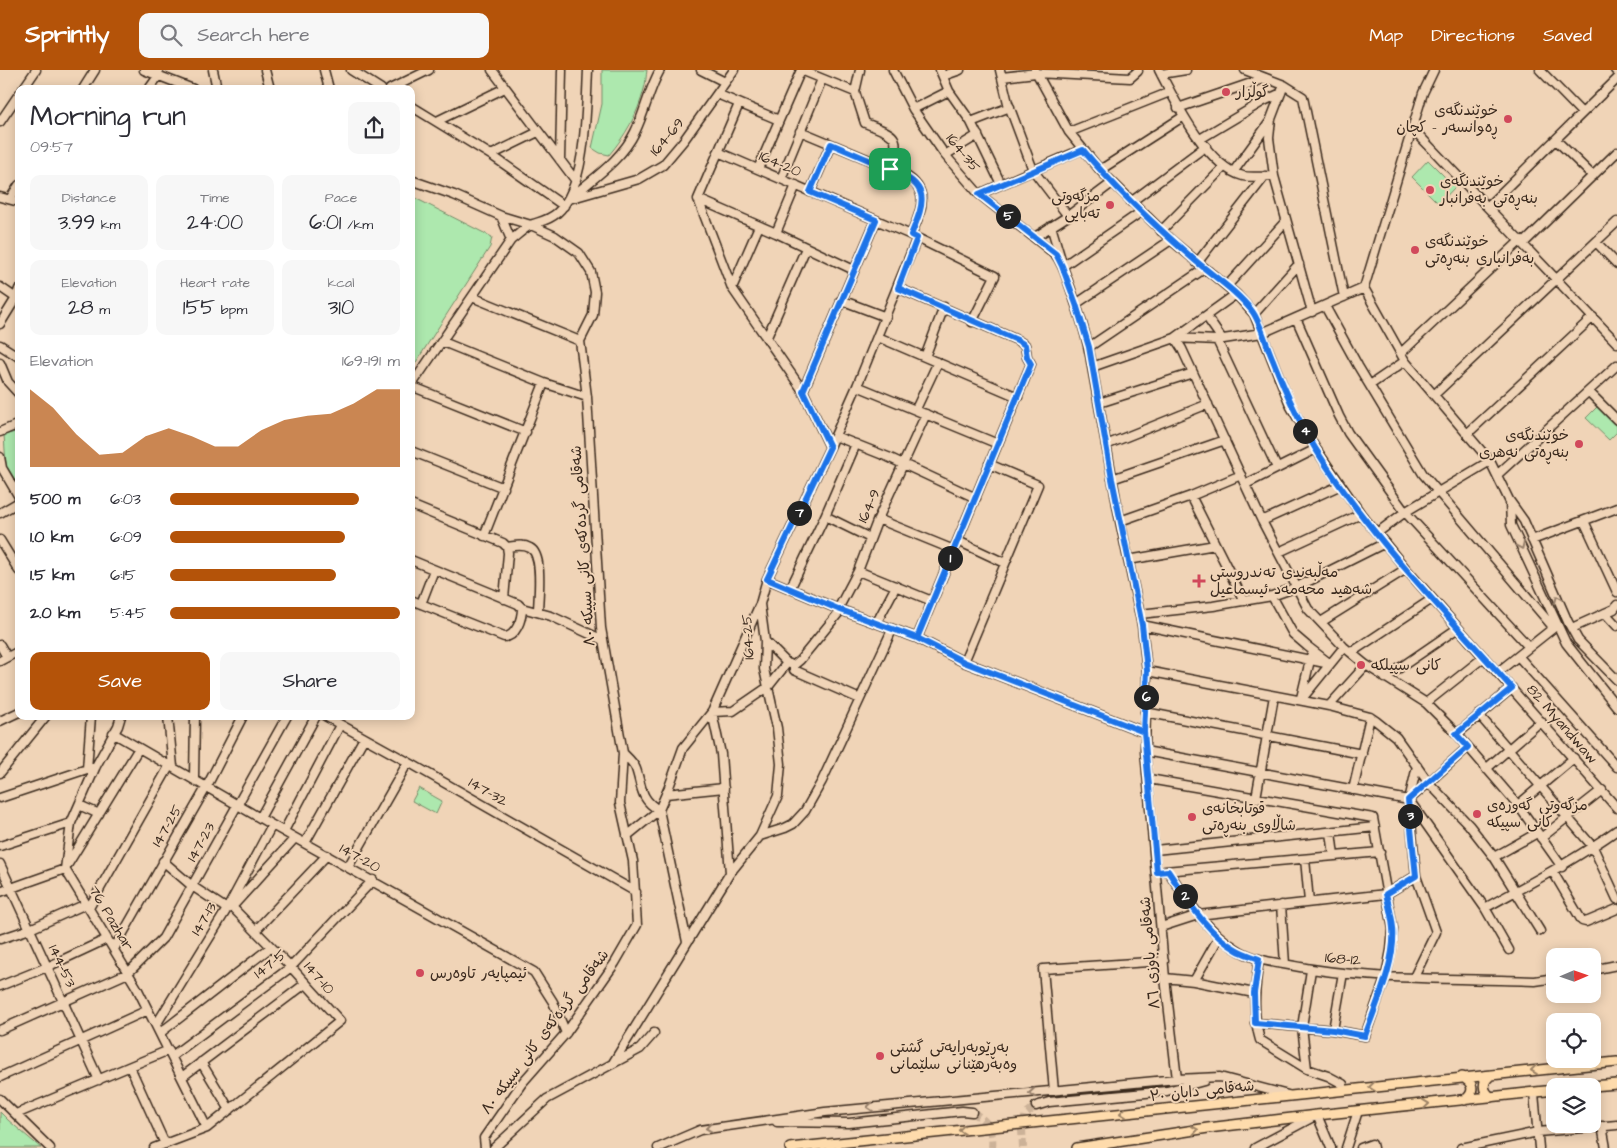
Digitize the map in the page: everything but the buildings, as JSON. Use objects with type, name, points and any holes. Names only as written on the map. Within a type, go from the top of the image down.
[{"type":"main road","name":"شەقامی دابان ٣٠","points":[[790,1148],[1617,1062]]},
{"type":"main road","points":[[1491,1097],[1486,1093],[1484,1084],[1486,1078],[1492,1074]]},
{"type":"main road","points":[[1462,1077],[1470,1082],[1472,1088],[1471,1094],[1465,1100]]},
{"type":"main road","points":[[1601,1085],[1617,1084]]},
{"type":"main road","points":[[1077,1148],[1208,1128],[1546,1091]]},
{"type":"street","points":[[26,85],[36,70]]},
{"type":"street","points":[[86,85],[95,70]]},
{"type":"street","points":[[144,70],[158,73],[184,85]]},
{"type":"street","points":[[213,70],[216,85]]},
{"type":"street","points":[[265,70],[269,85]]},
{"type":"street","points":[[324,70],[328,85]]},
{"type":"street","points":[[351,70],[375,85]]},
{"type":"street","points":[[398,85],[429,70]]},
{"type":"street","points":[[492,70],[576,181]]},
{"type":"street","points":[[560,160],[562,70]]},
{"type":"street","points":[[569,199],[576,181],[583,148],[588,70]]},
{"type":"street","points":[[415,380],[511,240],[531,225],[546,220],[618,157],[629,143],[638,125],[660,70]]},
{"type":"street","points":[[701,70],[725,82]]},
{"type":"street","name":"164-69","points":[[569,199],[639,178],[663,166],[734,70]]},
{"type":"street","points":[[758,169],[801,70],[855,92]]},
{"type":"street","points":[[800,131],[890,169],[897,147],[895,139],[886,131],[865,123],[855,92],[860,70]]},
{"type":"street","points":[[894,72],[903,70]]},
{"type":"street","points":[[960,70],[942,73],[949,91],[971,122],[1001,184]]},
{"type":"street","points":[[1068,216],[1033,170],[1010,107],[1001,73],[1036,72],[1130,78],[1139,70]]},
{"type":"street","points":[[1186,70],[1160,72],[1178,108],[1203,143],[1224,167],[1234,172],[1243,176],[1274,176]]},
{"type":"street","points":[[1245,70],[1259,72],[1282,89],[1303,97],[1344,297]]},
{"type":"street","points":[[1434,70],[1422,93],[1364,288],[1405,361],[1490,461],[1509,500],[1524,521],[1572,628],[1582,644],[1617,680]]},
{"type":"street","points":[[1540,70],[1582,113]]},
{"type":"street","name":"164-35","points":[[894,72],[913,109],[946,155],[979,194],[1052,250],[1062,266],[1076,304],[1089,347],[1092,367]]},
{"type":"street","name":"82 Myandwaw","points":[[1036,72],[1069,132],[1100,170],[1141,212],[1197,263],[1236,294],[1254,314],[1291,406],[1316,449],[1361,514],[1432,599],[1617,808]]},
{"type":"street","points":[[152,85],[158,73]]},
{"type":"street","points":[[1178,108],[1266,78]]},
{"type":"street","points":[[781,179],[822,79]]},
{"type":"street","points":[[1488,206],[1617,79]]},
{"type":"street","points":[[438,121],[504,88]]},
{"type":"street","points":[[1282,89],[1271,119],[1269,138],[1274,176],[1312,312]]},
{"type":"street","points":[[1131,202],[1203,143],[1282,89]]},
{"type":"street","points":[[913,109],[949,91]]},
{"type":"street","points":[[1069,132],[1170,92]]},
{"type":"street","points":[[717,94],[779,120]]},
{"type":"street","points":[[0,122],[15,100]]},
{"type":"street","points":[[739,104],[698,198],[732,288],[803,391],[830,447]]},
{"type":"street","points":[[971,122],[1010,107]]},
{"type":"street","points":[[415,108],[491,155],[564,206]]},
{"type":"street","points":[[1100,170],[1184,116]]},
{"type":"street","points":[[1234,172],[1271,119]]},
{"type":"street","points":[[1412,128],[1617,343]]},
{"type":"street","points":[[491,155],[538,132]]},
{"type":"street","points":[[946,155],[978,136]]},
{"type":"street","points":[[1556,140],[1593,176]]},
{"type":"street","points":[[810,192],[831,144]]},
{"type":"street","points":[[979,194],[1083,150]]},
{"type":"street","name":"164-20","points":[[718,152],[914,236],[995,276],[972,322]]},
{"type":"street","points":[[1401,353],[1617,152]]},
{"type":"street","points":[[1162,231],[1224,167]]},
{"type":"street","name":"164-25","points":[[613,1063],[730,873],[760,836],[778,796],[781,764],[777,728],[764,669],[765,641],[760,604],[767,579],[858,386],[898,288],[914,236],[921,212],[922,197],[908,177],[890,169]]},
{"type":"street","points":[[1197,263],[1265,176]]},
{"type":"street","points":[[415,181],[501,216],[531,225],[555,236],[579,253],[591,272],[595,292],[594,315],[580,341],[472,297]]},
{"type":"street","points":[[1035,237],[1068,216],[1112,183]]},
{"type":"street","points":[[776,233],[796,185]]},
{"type":"street","points":[[10,199],[15,191]]},
{"type":"street","points":[[0,197],[15,201]]},
{"type":"street","points":[[698,198],[854,270]]},
{"type":"street","points":[[1051,226],[1062,266],[1141,212]]},
{"type":"street","points":[[501,216],[511,240]]},
{"type":"street","points":[[803,391],[876,220]]},
{"type":"street","points":[[1227,286],[1286,220]]},
{"type":"street","points":[[1434,395],[1617,222]]},
{"type":"street","points":[[732,288],[759,226]]},
{"type":"street","points":[[1076,304],[1171,240]]},
{"type":"street","points":[[1596,242],[1617,264]]},
{"type":"street","points":[[767,337],[806,248]]},
{"type":"street","points":[[1254,314],[1299,264]]},
{"type":"street","points":[[1089,347],[1204,269]]},
{"type":"street","points":[[0,287],[15,298]]},
{"type":"street","points":[[898,288],[1022,343],[1027,349],[1027,357],[1031,364],[917,638]]},
{"type":"street","points":[[1175,338],[1219,339],[1262,333],[1364,288]]},
{"type":"street","points":[[1092,367],[1175,338],[1236,294]]},
{"type":"street","points":[[841,300],[886,317]]},
{"type":"street","points":[[0,324],[15,302]]},
{"type":"street","points":[[1325,306],[1423,474],[1555,626],[1572,652],[1617,707]]},
{"type":"street","points":[[925,357],[944,308]]},
{"type":"street","points":[[1206,316],[1219,339],[1277,468]]},
{"type":"street","points":[[1467,434],[1593,317]]},
{"type":"street","points":[[1296,318],[1348,433],[1405,512],[1529,647]]},
{"type":"street","points":[[878,337],[1018,397]]},
{"type":"street","points":[[1175,338],[1262,521],[1308,609],[1344,646],[1366,665],[1426,703],[1468,747],[1518,805],[1562,867]]},
{"type":"street","name":"شەقامی گردەکەی کانی سپیکە ٨٠","points":[[485,1148],[484,1138],[517,1091],[566,1033],[615,963],[636,925],[636,892],[633,861],[620,802],[623,753],[600,628],[587,397],[580,341]]},
{"type":"street","points":[[442,342],[544,383],[587,397]]},
{"type":"street","points":[[0,345],[15,354]]},
{"type":"street","points":[[1370,385],[1405,361]]},
{"type":"street","points":[[916,410],[938,362]]},
{"type":"street","points":[[0,363],[8,382],[15,390]]},
{"type":"street","points":[[1497,475],[1617,365]]},
{"type":"street","name":"شەقامی باوزی ٨٦","points":[[1092,367],[1120,521],[1142,625],[1147,670],[1145,751],[1165,978],[1177,1079]]},
{"type":"street","points":[[1099,403],[1193,373]]},
{"type":"street","points":[[484,536],[544,383]]},
{"type":"street","points":[[858,386],[998,444]]},
{"type":"street","points":[[415,388],[526,432]]},
{"type":"street","points":[[1589,392],[1617,420]]},
{"type":"street","points":[[1106,445],[1208,404]]},
{"type":"street","name":"164-9","points":[[712,712],[732,710],[768,687],[790,664],[800,660],[839,610],[858,571],[878,519],[926,414]]},
{"type":"street","points":[[0,432],[15,426]]},
{"type":"street","points":[[835,436],[903,464],[976,498]]},
{"type":"street","points":[[1112,479],[1225,440]]},
{"type":"street","points":[[791,588],[856,444]]},
{"type":"street","points":[[1246,484],[1316,449]]},
{"type":"street","points":[[415,452],[504,488]]},
{"type":"street","points":[[0,457],[2,468],[15,490]]},
{"type":"street","points":[[1377,533],[1405,512],[1490,461]]},
{"type":"street","points":[[964,662],[1038,485],[990,464]]},
{"type":"street","points":[[1120,521],[1191,496],[1241,475]]},
{"type":"street","points":[[1262,521],[1340,485]]},
{"type":"street","points":[[1191,496],[1244,601]]},
{"type":"street","points":[[1509,500],[1511,525],[1555,626]]},
{"type":"street","points":[[0,513],[15,504]]},
{"type":"street","points":[[1532,540],[1617,508]]},
{"type":"street","points":[[415,509],[503,543],[507,547],[504,599]]},
{"type":"street","points":[[1279,552],[1361,514]]},
{"type":"street","points":[[825,516],[870,538]]},
{"type":"street","points":[[878,519],[954,550]]},
{"type":"street","points":[[1584,521],[1617,592]]},
{"type":"street","points":[[0,540],[15,565]]},
{"type":"street","points":[[958,541],[1005,563]]},
{"type":"street","points":[[1140,614],[1272,596],[1297,587],[1386,544]]},
{"type":"street","points":[[1128,560],[1215,545]]},
{"type":"street","points":[[507,547],[523,546],[531,548],[536,552],[539,561],[538,612]]},
{"type":"street","points":[[415,562],[518,604],[522,608],[551,616],[603,640]]},
{"type":"street","points":[[1321,622],[1406,569]]},
{"type":"street","points":[[421,604],[434,570]]},
{"type":"street","points":[[858,571],[932,601]]},
{"type":"street","points":[[1610,577],[1617,571]]},
{"type":"street","points":[[767,579],[839,610],[877,622],[892,630],[917,638],[964,662],[1144,732]]},
{"type":"street","points":[[877,622],[896,586]]},
{"type":"street","points":[[1272,596],[1293,634],[1330,664]]},
{"type":"street","points":[[1352,652],[1432,599]]},
{"type":"street","points":[[415,602],[504,637],[514,634],[522,608]]},
{"type":"street","points":[[627,836],[659,810],[683,748],[712,712],[760,604]]},
{"type":"street","points":[[1572,628],[1614,609],[1617,605]]},
{"type":"street","points":[[1605,613],[1617,626]]},
{"type":"street","points":[[1142,625],[1330,664]]},
{"type":"street","points":[[1498,672],[1555,626]]},
{"type":"street","points":[[1385,678],[1458,628]]},
{"type":"street","points":[[760,836],[793,824],[805,811],[822,781],[892,630]]},
{"type":"street","points":[[765,641],[794,670],[860,699]]},
{"type":"street","points":[[1572,652],[1582,644]]},
{"type":"street","points":[[0,646],[3,659],[15,653]]},
{"type":"street","points":[[1300,700],[1344,646]]},
{"type":"street","points":[[1300,700],[1313,651]]},
{"type":"street","points":[[1518,656],[1617,767]]},
{"type":"street","points":[[1426,703],[1484,657]]},
{"type":"street","points":[[1329,706],[1366,665]]},
{"type":"street","points":[[1147,670],[1329,706],[1370,717],[1396,737],[1428,782],[1469,825],[1494,857],[1540,932]]},
{"type":"street","points":[[1456,734],[1512,688]]},
{"type":"street","points":[[1256,798],[1274,696]]},
{"type":"street","points":[[712,712],[721,754],[730,873]]},
{"type":"street","points":[[1145,712],[1362,754]]},
{"type":"street","points":[[0,720],[15,714]]},
{"type":"street","points":[[1479,715],[1593,848],[1617,900]]},
{"type":"street","points":[[1353,790],[1370,717]]},
{"type":"street","points":[[1,769],[43,720]]},
{"type":"street","points":[[87,769],[91,720]]},
{"type":"street","points":[[65,870],[71,823],[119,720]]},
{"type":"street","points":[[0,939],[87,906],[171,766],[168,720]]},
{"type":"street","points":[[194,779],[195,720]]},
{"type":"street","name":"147-25","points":[[114,950],[241,720]]},
{"type":"street","name":"147-23","points":[[128,973],[163,938],[285,720]]},
{"type":"street","points":[[260,818],[314,720]]},
{"type":"street","name":"147-32","points":[[332,720],[636,892]]},
{"type":"street","points":[[1486,768],[1541,721]]},
{"type":"street","points":[[284,831],[340,725]]},
{"type":"street","name":"147-20","points":[[113,733],[272,825],[534,972],[554,1002],[566,1033]]},
{"type":"street","points":[[305,843],[364,738]]},
{"type":"street","points":[[1408,800],[1468,747]]},
{"type":"street","points":[[0,892],[65,870],[139,748]]},
{"type":"street","points":[[1145,751],[1408,800],[1485,908],[1509,950]]},
{"type":"street","points":[[623,753],[636,767],[642,792],[652,806],[659,810],[687,942]]},
{"type":"street","points":[[1518,805],[1574,758]]},
{"type":"street","points":[[348,867],[408,762]]},
{"type":"street","points":[[0,798],[96,766]]},
{"type":"street","points":[[1414,977],[1436,932],[1416,876],[1408,800],[1417,766]]},
{"type":"street","points":[[1148,779],[1373,818],[1393,929],[1386,976],[1365,1036],[1333,1030],[1255,1023]]},
{"type":"street","points":[[666,794],[724,788]]},
{"type":"street","points":[[1494,857],[1539,836],[1602,790]]},
{"type":"street","points":[[79,805],[99,814]]},
{"type":"street","points":[[0,846],[71,823]]},
{"type":"street","name":"147-13","points":[[156,1025],[229,908],[272,825]]},
{"type":"street","points":[[1155,850],[1375,827]]},
{"type":"street","points":[[1485,908],[1562,867],[1593,848],[1617,830]]},
{"type":"street","points":[[1331,832],[1334,856]]},
{"type":"street","points":[[229,908],[295,838]]},
{"type":"street","points":[[1157,872],[1380,852]]},
{"type":"street","points":[[256,930],[327,855]]},
{"type":"street","points":[[1305,858],[1309,902]]},
{"type":"street","name":"147-10","points":[[163,862],[192,886],[229,908],[256,930],[340,1021],[230,1110]]},
{"type":"street","name":"144-53","points":[[0,864],[99,1080]]},
{"type":"street","name":"76 Pazhar","points":[[65,870],[128,973],[207,1128]]},
{"type":"street","name":"168-12","points":[[1168,871],[1198,915],[1219,937],[1236,950],[1259,959],[1311,970],[1344,973],[1535,982],[1546,980]]},
{"type":"street","points":[[1553,872],[1582,921],[1586,922],[1617,909]]},
{"type":"street","points":[[1161,927],[1198,915],[1386,894],[1416,876]]},
{"type":"street","name":"147-5","points":[[16,1114],[130,1067],[170,1053],[291,967],[373,880]]},
{"type":"street","points":[[1281,905],[1285,964]]},
{"type":"street","points":[[1194,981],[1219,937]]},
{"type":"street","points":[[0,986],[108,939]]},
{"type":"street","points":[[160,1033],[271,948]]},
{"type":"street","points":[[1259,959],[1254,993],[1255,1023],[1260,1040],[1307,1069],[1328,1076],[1343,1084],[1343,1090]]},
{"type":"street","points":[[1054,1090],[1043,969],[1164,961]]},
{"type":"street","points":[[1601,969],[1617,966]]},
{"type":"street","points":[[1307,1069],[1302,1028],[1311,970]]},
{"type":"street","points":[[0,1030],[128,973]]},
{"type":"street","points":[[1333,1030],[1344,973]]},
{"type":"street","points":[[1165,978],[1194,981],[1254,993]]},
{"type":"street","points":[[182,1077],[305,984]]},
{"type":"street","points":[[0,1076],[148,1010]]},
{"type":"street","points":[[494,1148],[547,1099],[640,1049],[654,1032]]},
{"type":"street","points":[[154,1148],[207,1128],[230,1110],[201,1062]]},
{"type":"street","points":[[130,1067],[165,1144]]},
{"type":"street","points":[[1036,1106],[1049,1102],[1167,1091],[1220,1077]]},
{"type":"street","points":[[658,1148],[700,1130],[825,1112],[1177,1079],[1220,1077],[1288,1095]]},
{"type":"street","points":[[1534,1093],[1539,1148]]},
{"type":"street","points":[[0,1099],[50,1148]]},
{"type":"street","points":[[752,1122],[849,1123],[962,1111],[972,1112]]},
{"type":"street","points":[[1346,1148],[1358,1111]]},
{"type":"street","points":[[1255,1148],[1317,1115],[1331,1148]]},
{"type":"street","points":[[1462,1148],[1498,1144],[1538,1132],[1617,1125]]},
{"type":"street","points":[[1602,1126],[1606,1148]]},
{"type":"street","points":[[1361,1148],[1372,1144],[1373,1148]]},
{"type":"green space","points":[[602,70],[647,70],[645,87],[635,116],[609,155],[600,153],[592,148],[602,104]]},
{"type":"green space","points":[[1428,160],[1455,187],[1439,204],[1412,177]]},
{"type":"green space","points":[[415,198],[492,237],[490,247],[415,364]]},
{"type":"green space","points":[[1598,406],[1617,426],[1617,432],[1609,440],[1586,418]]},
{"type":"green space","points":[[15,432],[15,480],[6,465],[4,435]]},
{"type":"green space","points":[[419,788],[442,801],[436,814],[412,801]]},
{"type":"green space","points":[[0,1112],[8,1120],[41,1148],[0,1148]]},
{"type":"tunnel","points":[[1023,1148],[1022,1129],[1026,1114],[1036,1106]]},
{"type":"tunnel","points":[[972,1112],[982,1119],[991,1131],[992,1148]]},
{"type":"place","name":"گوڵزار","points":[[1226,92]]},
{"type":"place","name":"خوێندنگەی ڕەوانسەر - کچان","points":[[1508,119]]},
{"type":"place","name":"خوێندنگەی بنەڕەتی بەفرانبار","points":[[1430,190]]},
{"type":"place","name":"مزگەوتی تەبایی","points":[[1110,205]]},
{"type":"place","name":"خوێندنگەی بەفرانباری بنەڕەتی","points":[[1415,250]]},
{"type":"place","name":"خوێندنگەی بنەڕەتی نەهری","points":[[1579,444]]},
{"type":"place","name":"مەڵبەندی تەندروستی شەهید محەمەد ئیسماعیل","points":[[1199,581]]},
{"type":"place","name":"کانی سپیلکە","points":[[1361,665]]},
{"type":"place","name":"مزگەوتی گەورەی کانی سپیکە","points":[[1477,814]]},
{"type":"place","name":"قوتابخانەی شاڵاوی بنەڕەتی","points":[[1192,817]]},
{"type":"place","name":"ئیمپایەر تاوەرس","points":[[420,973]]},
{"type":"place","name":"بەڕێوبەرایەتی گشتی وەبەرهێنانی سلێمانی","points":[[880,1056]]},
{"type":"route","points":[[890,169],[831,144],[810,192],[876,220],[803,391],[830,447],[767,579],[838,609],[917,638],[964,662],[1024,685],[1144,732],[1147,670],[1142,625],[1112,479],[1089,347],[1076,304],[1056,254],[979,194],[1083,150],[1141,212],[1197,263],[1246,303],[1254,314],[1291,406],[1340,485],[1406,569],[1512,688],[1456,734],[1468,747],[1408,800],[1416,876],[1386,894],[1393,929],[1391,950],[1386,976],[1365,1036],[1333,1030],[1255,1023],[1254,993],[1259,959],[1236,950],[1219,937],[1198,915],[1168,871],[1157,872],[1144,732],[964,662],[917,638],[1031,364],[1027,357],[1025,345],[1017,340],[972,322],[898,288],[917,238],[911,235],[921,212],[922,197],[920,191],[908,177],[890,169]]}]
